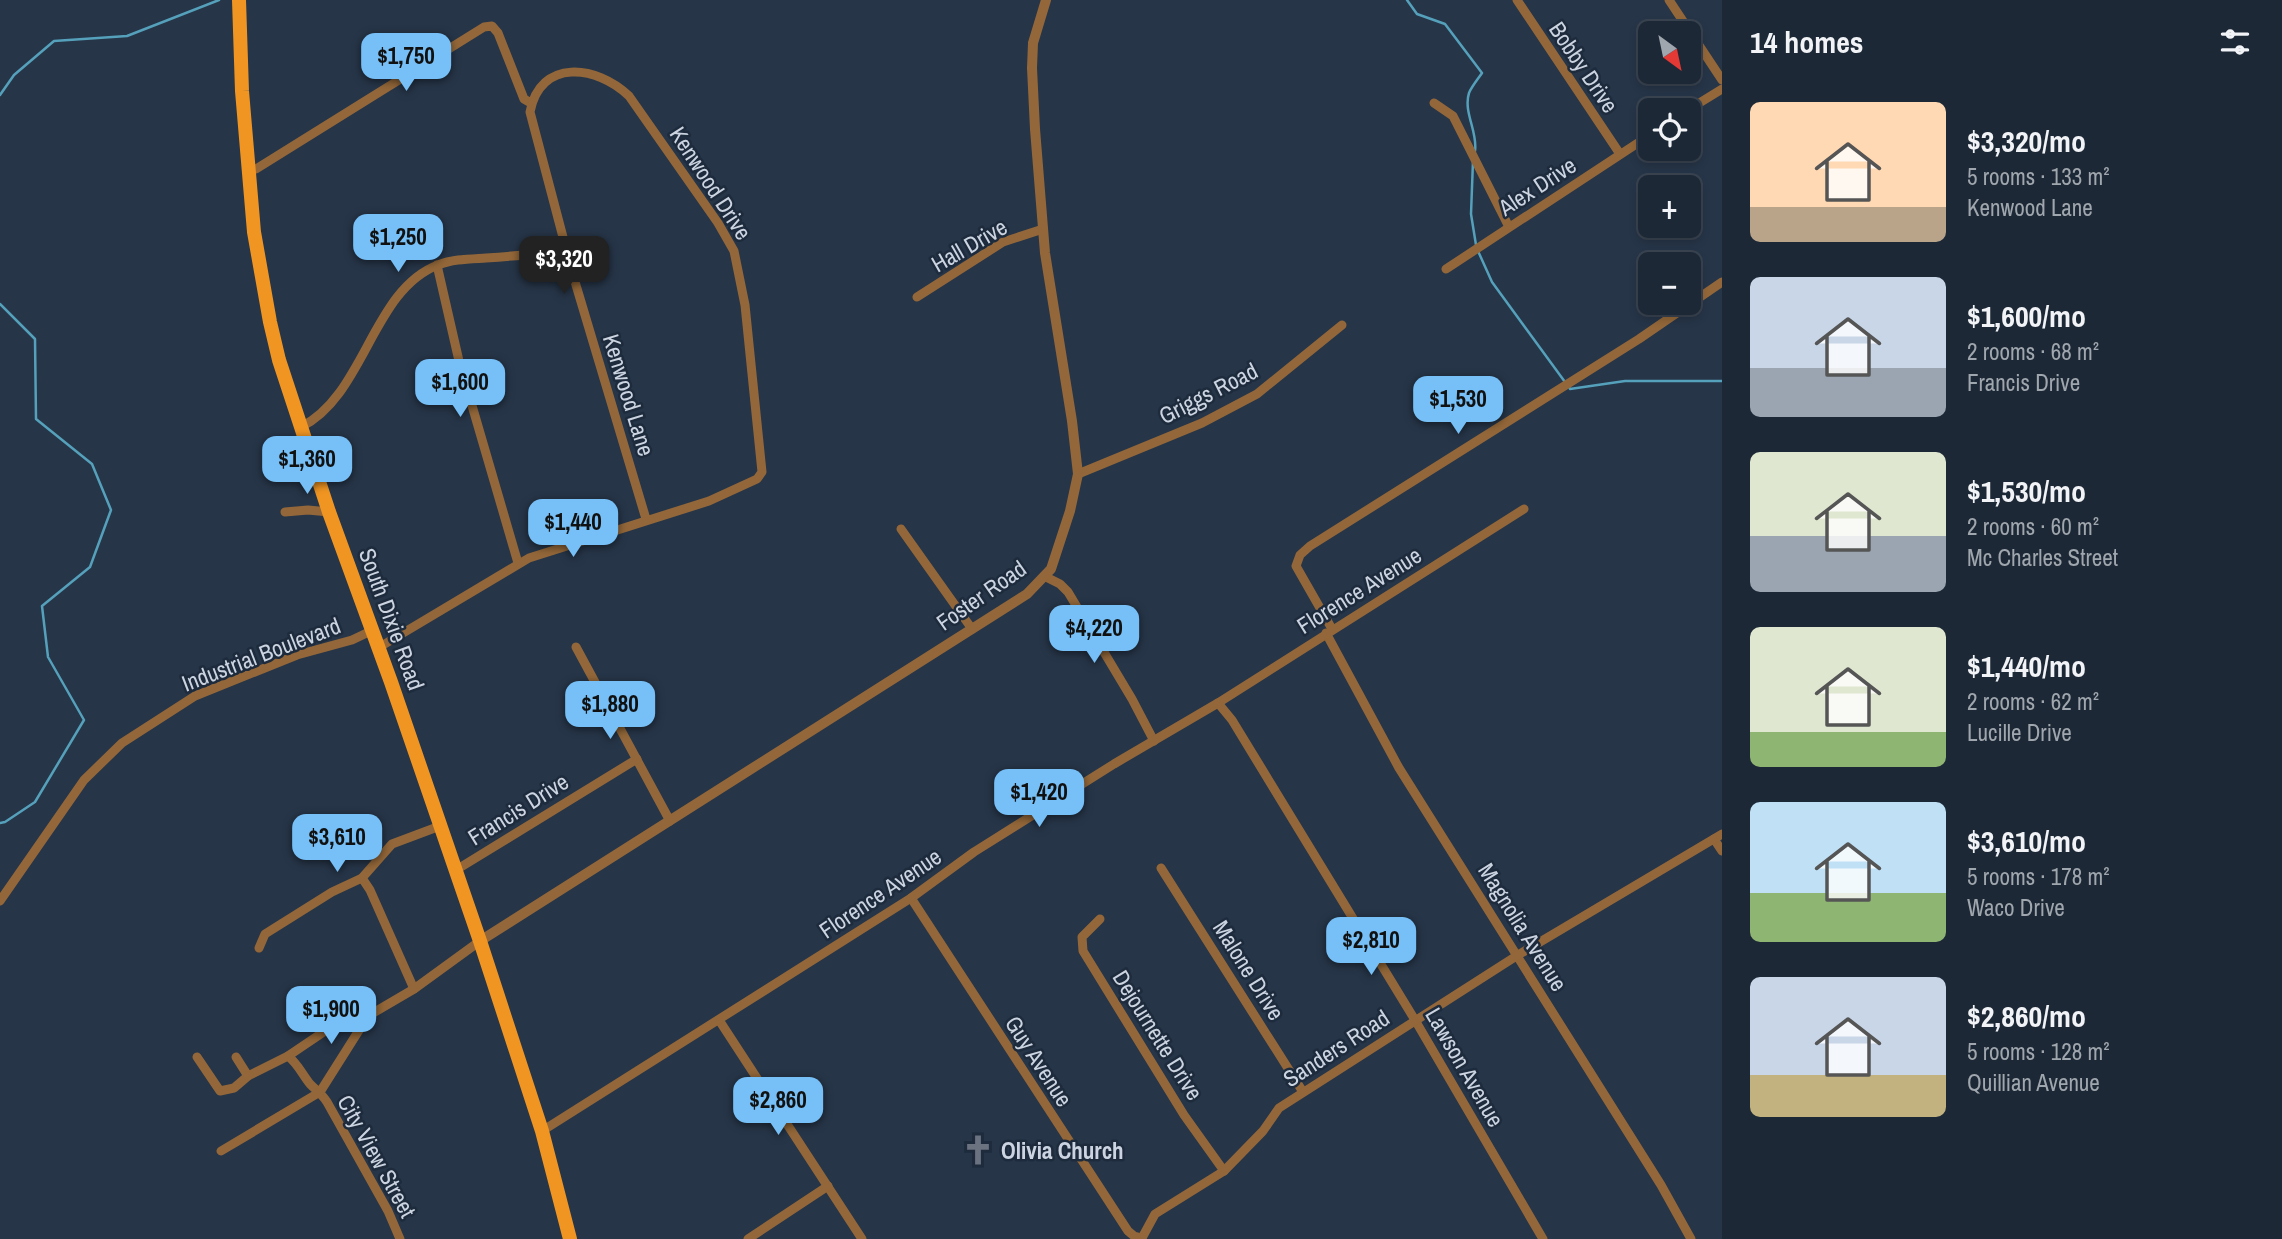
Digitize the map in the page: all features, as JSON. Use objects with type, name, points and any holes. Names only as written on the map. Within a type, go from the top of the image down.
[{"type":"main road","name":"South Dixie Road","points":[[239,0],[242,90],[254,232],[270,322],[289,394],[480,942],[542,1131],[570,1239]]},
{"type":"street","name":"Foster Road","points":[[480,942],[1027,594],[1051,569],[1070,511],[1078,474],[1043,229],[1031,68],[1037,26],[1046,0]]},
{"type":"street","name":"Bobby Drive","points":[[1517,0],[1620,154]]},
{"type":"street","points":[[1669,0],[1722,80]]},
{"type":"street","points":[[248,171],[267,162],[484,27],[492,26],[498,33],[524,99],[531,103]]},
{"type":"street","name":"Kenwood Drive","points":[[531,103],[535,92],[544,83],[554,76],[573,71],[593,74],[618,85],[646,119],[718,223],[734,251],[745,306],[763,469],[761,475],[737,490],[646,519]]},
{"type":"street","points":[[1701,102],[1722,89]]},
{"type":"street","name":"Kenwood Lane","points":[[531,103],[530,112],[567,251],[646,519]]},
{"type":"street","points":[[1434,103],[1453,116],[1509,227]]},
{"type":"street","name":"Alex Drive","points":[[1446,269],[1638,143]]},
{"type":"street","name":"Hall Drive","points":[[916,298],[1003,242],[1043,229]]},
{"type":"street","points":[[301,427],[316,419],[338,394],[402,290],[437,265],[567,251]]},
{"type":"street","points":[[437,265],[459,361],[518,564]]},
{"type":"street","name":"Magnolia Avenue","points":[[1690,1239],[1661,1185],[1399,768],[1296,566],[1300,555],[1310,546],[1639,339],[1722,282]]},
{"type":"street","name":"Griggs Road","points":[[1078,474],[1202,423],[1257,394],[1342,325]]},
{"type":"street","name":"Florence Avenue","points":[[542,1131],[911,898],[974,852],[1218,703],[1524,509]]},
{"type":"street","points":[[285,512],[329,512]]},
{"type":"street","points":[[378,648],[528,558],[646,519]]},
{"type":"street","points":[[901,529],[972,629]]},
{"type":"street","points":[[1044,576],[1060,584],[1068,592],[1154,741]]},
{"type":"street","name":"Industrial Boulevard","points":[[0,901],[84,780],[122,743],[195,696],[297,655],[352,640],[372,631]]},
{"type":"street","points":[[576,647],[670,821]]},
{"type":"street","name":"Lawson Avenue","points":[[1218,703],[1232,720],[1415,1020],[1543,1239]]},
{"type":"street","name":"Francis Drive","points":[[456,870],[637,759]]},
{"type":"street","points":[[259,948],[265,934],[332,892],[362,878],[392,844],[440,826]]},
{"type":"street","points":[[1718,837],[1722,851]]},
{"type":"street","name":"Sanders Road","points":[[1142,1238],[1155,1214],[1224,1171],[1263,1131],[1279,1108],[1518,955],[1718,837]]},
{"type":"street","name":"Malone Drive","points":[[1161,868],[1303,1092]]},
{"type":"street","points":[[362,878],[370,890],[414,989]]},
{"type":"street","name":"Guy Avenue","points":[[911,898],[1128,1231],[1142,1238]]},
{"type":"street","name":"Dejournette Drive","points":[[1100,919],[1082,937],[1083,951],[1184,1115],[1224,1171]]},
{"type":"street","points":[[197,1057],[220,1091],[234,1088],[248,1076],[288,1056],[325,1031],[348,1020],[368,1016],[414,989],[480,942]]},
{"type":"street","points":[[221,1151],[320,1092],[368,1016]]},
{"type":"street","points":[[719,1020],[862,1239]]},
{"type":"street","name":"City View Street","points":[[288,1056],[298,1064],[311,1085],[320,1092],[388,1212],[400,1239]]},
{"type":"street","points":[[236,1058],[248,1076]]},
{"type":"street","points":[[748,1239],[828,1186]]},
{"type":"waterway","points":[[0,95],[14,75],[54,41],[127,36],[219,0]]},
{"type":"waterway","points":[[1407,0],[1417,14],[1445,24],[1482,73],[1470,90],[1468,100],[1475,151]]},
{"type":"waterway","points":[[1473,161],[1471,214],[1476,245]]},
{"type":"waterway","points":[[1478,251],[1492,282],[1565,382]]},
{"type":"waterway","points":[[0,304],[35,339],[36,419],[92,464],[111,510],[90,567],[42,606],[48,657],[84,720],[35,802],[0,823]]},
{"type":"waterway","points":[[1569,387],[1625,381],[1722,381]]},
{"type":"place","name":"Olivia Church","points":[[978,1150]]}]
